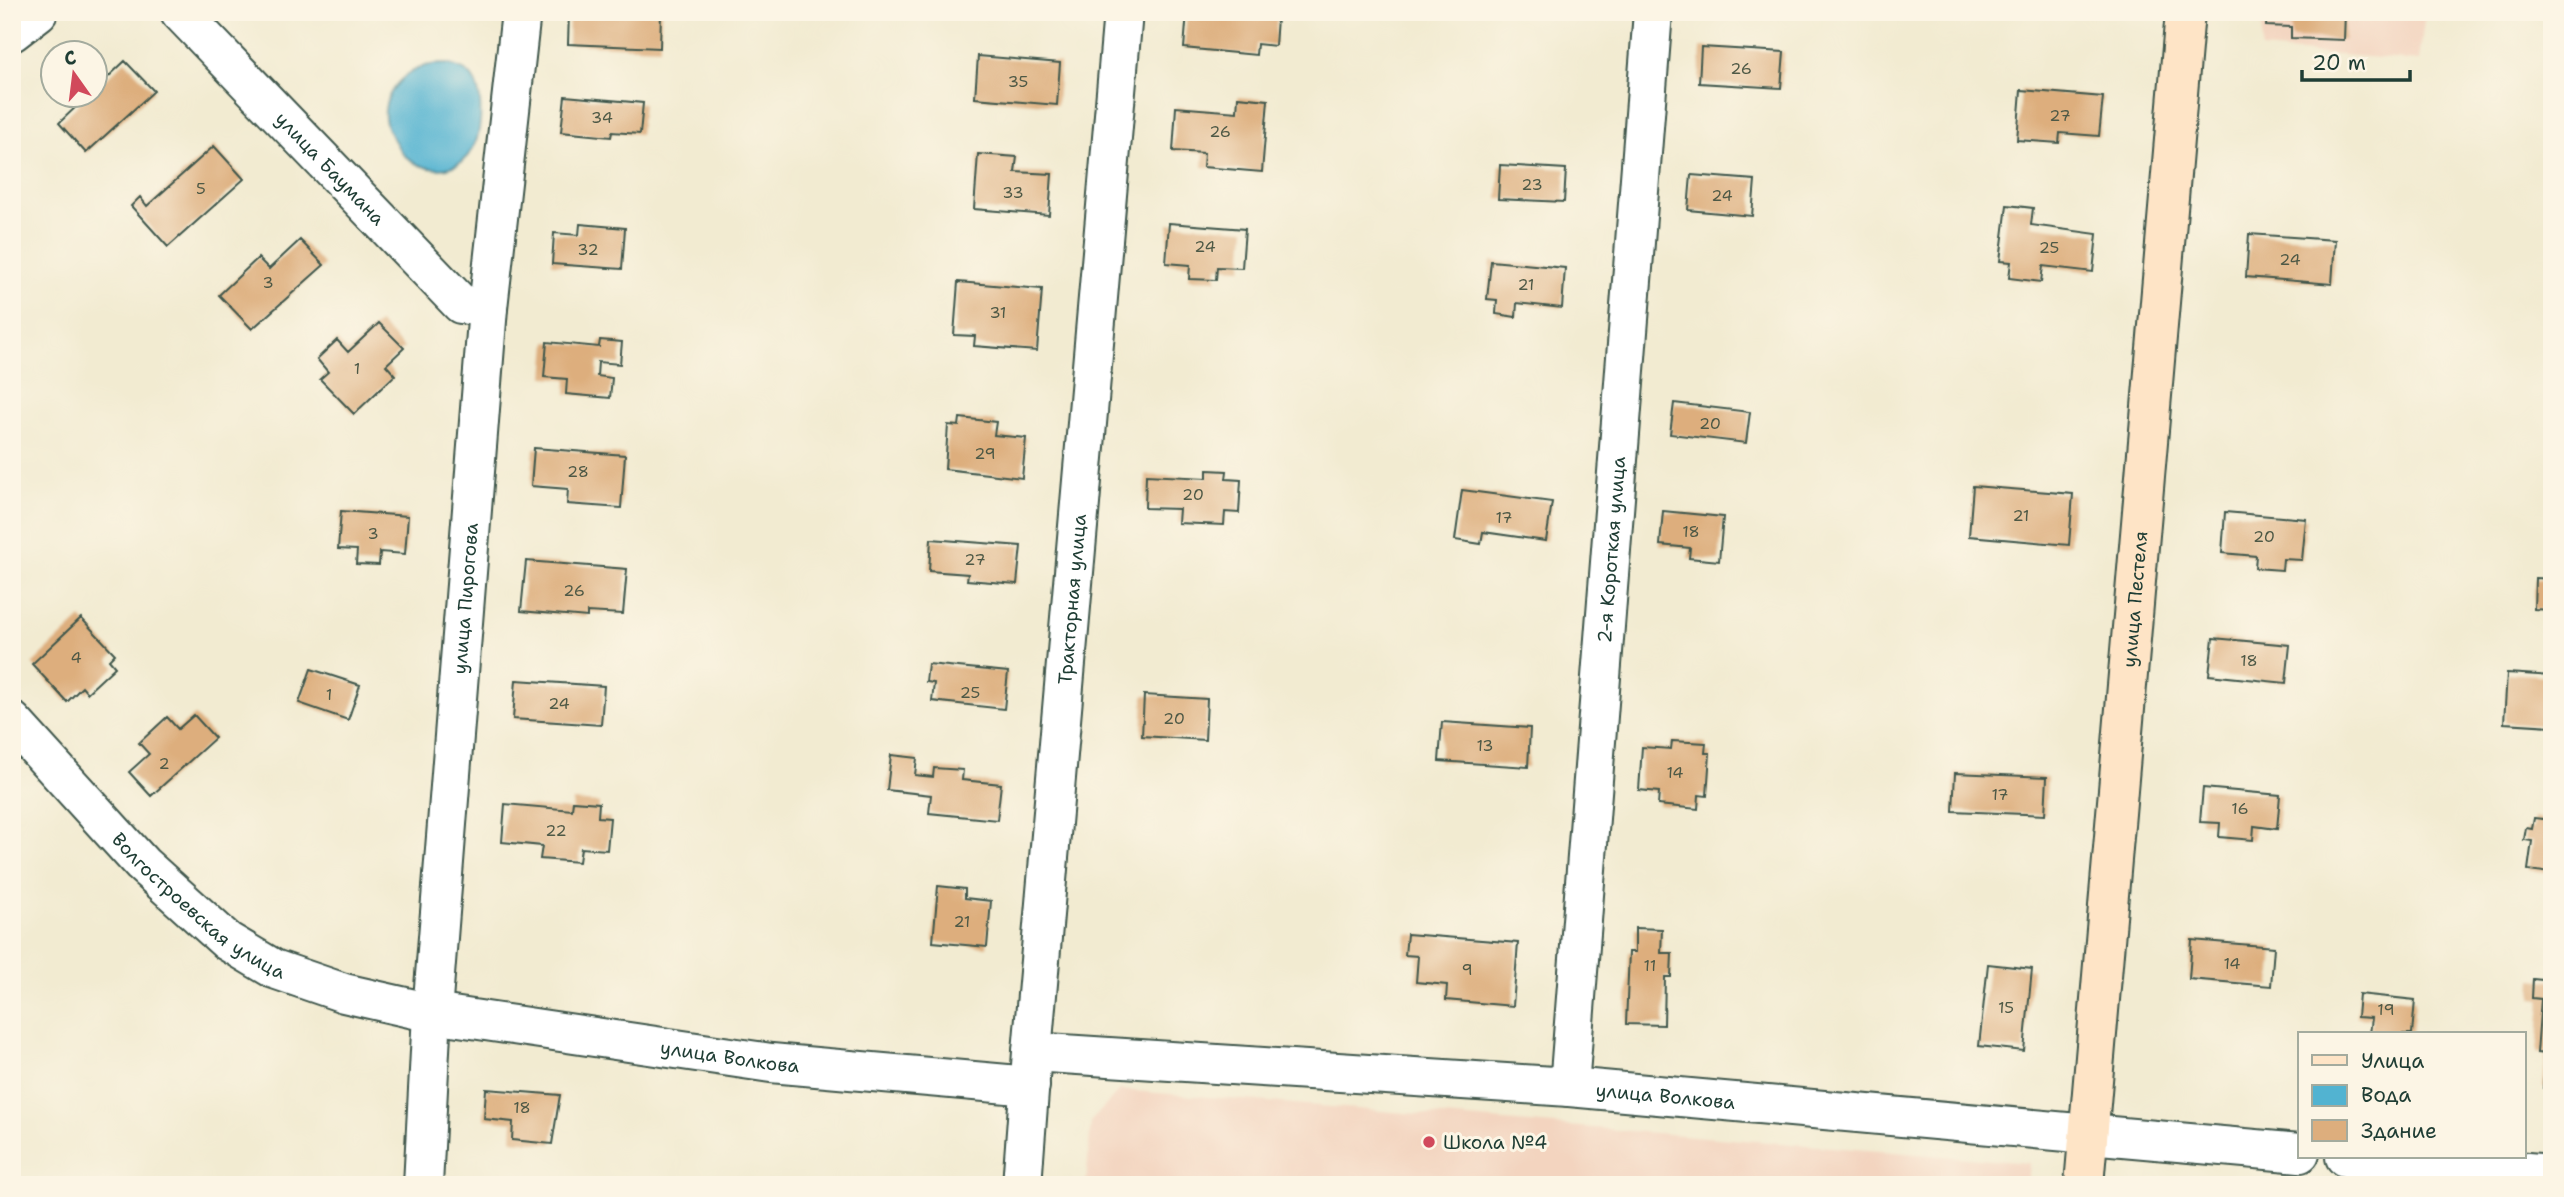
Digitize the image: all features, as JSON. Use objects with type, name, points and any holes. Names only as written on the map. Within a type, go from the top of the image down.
[{"type":"street","points":[[12,32],[38,12]]},
{"type":"street","name":"улица Баумана","points":[[180,12],[461,304],[488,308]]},
{"type":"street","name":"улица Пирогова","points":[[423,1185],[432,1013],[488,308],[521,12]]},
{"type":"street","name":"Тракторная улица","points":[[1023,1185],[1123,12]]},
{"type":"street","name":"2-я Короткая улица","points":[[1569,1087],[1653,12]]},
{"type":"street","name":"улица Пестеля","points":[[2084,1185],[2185,12]]},
{"type":"street","name":"Волгостроевская улица","points":[[12,721],[142,864],[227,941],[274,970],[344,993],[432,1013]]},
{"type":"street","name":"улица Волкова","points":[[432,1013],[771,1063],[1569,1087],[2088,1136],[2298,1153]]},
{"type":"street","points":[[2358,1158],[2552,1174]]},
{"type":"shaded area","points":[[2263,12],[2425,12],[2419,61],[2261,49]]},
{"type":"shaded area","name":"Школа №4","points":[[1120,1090],[2029,1163],[2027,1185],[1086,1185],[1091,1121]]},
{"type":"water","points":[[447,64],[467,72],[473,78],[481,108],[479,131],[467,157],[450,167],[431,168],[412,161],[401,151],[387,126],[386,104],[396,85],[414,71],[428,65]]},
{"type":"building","points":[[569,12],[661,12],[660,48],[568,44]]},
{"type":"building","points":[[1187,12],[1277,18],[1275,46],[1257,44],[1256,55],[1184,48]]},
{"type":"building","points":[[2074,12],[2074,18],[2026,14]]},
{"type":"building","points":[[2267,12],[2345,12],[2344,40],[2291,38],[2291,27],[2266,26]]},
{"type":"building","points":[[1701,47],[1784,52],[1781,88],[1699,83]]},
{"type":"building","points":[[978,56],[1060,63],[1057,105],[975,98]]},
{"type":"building","points":[[125,61],[154,91],[86,153],[59,123],[75,108],[108,108],[108,77]]},
{"type":"building","points":[[2021,90],[2103,97],[2099,136],[2060,133],[2059,143],[2017,140]]},
{"type":"building","points":[[565,96],[643,103],[640,134],[612,132],[611,137],[561,132]]},
{"type":"building","points":[[1238,97],[1268,100],[1262,172],[1203,167],[1204,153],[1173,151],[1176,107],[1237,112]]},
{"type":"building","points":[[214,146],[244,179],[168,247],[131,206],[140,197],[147,206]]},
{"type":"building","points":[[978,154],[1017,157],[1015,172],[1052,174],[1049,215],[974,209]]},
{"type":"building","points":[[1500,165],[1566,169],[1564,202],[1498,199]]},
{"type":"building","points":[[1691,175],[1755,180],[1752,216],[1688,210]]},
{"type":"building","points":[[2007,205],[2033,208],[2031,225],[2097,234],[2093,272],[2043,266],[2041,282],[2009,278],[2011,262],[2000,261]]},
{"type":"building","points":[[1169,223],[1245,229],[1242,268],[1217,267],[1216,280],[1189,279],[1190,265],[1166,263]]},
{"type":"building","points":[[580,224],[625,228],[622,269],[552,264],[554,233],[579,235]]},
{"type":"building","points":[[2249,234],[2335,240],[2332,284],[2246,277]]},
{"type":"building","points":[[300,240],[324,265],[252,329],[219,295],[258,258],[269,269]]},
{"type":"building","points":[[1491,261],[1565,268],[1562,308],[1517,303],[1516,317],[1496,314],[1497,300],[1487,299]]},
{"type":"building","points":[[958,282],[1042,289],[1037,351],[974,346],[975,336],[954,335]]},
{"type":"building","points":[[379,323],[404,348],[386,365],[395,375],[354,414],[320,379],[328,372],[317,359],[337,340],[348,352]]},
{"type":"building","points":[[600,340],[622,342],[620,364],[598,362],[597,376],[612,378],[610,398],[566,394],[567,379],[544,377],[547,342],[599,347]]},
{"type":"building","points":[[1674,403],[1750,412],[1746,443],[1670,434]]},
{"type":"building","points":[[960,418],[996,422],[994,435],[1026,438],[1022,478],[945,469],[948,425],[959,426]]},
{"type":"building","points":[[534,448],[625,455],[621,508],[567,504],[568,489],[531,486]]},
{"type":"building","points":[[1207,470],[1227,471],[1226,479],[1241,480],[1239,513],[1225,512],[1224,525],[1178,523],[1179,509],[1145,508],[1146,475],[1207,478]]},
{"type":"building","points":[[1973,486],[2073,494],[2069,545],[1969,536]]},
{"type":"building","points":[[1462,490],[1552,502],[1546,541],[1483,532],[1481,544],[1455,540]]},
{"type":"building","points":[[341,511],[408,516],[405,554],[380,552],[379,565],[356,564],[357,550],[338,549]]},
{"type":"building","points":[[1663,511],[1723,517],[1719,561],[1689,558],[1690,548],[1660,545]]},
{"type":"building","points":[[2225,512],[2306,519],[2302,560],[2283,559],[2282,570],[2255,568],[2256,556],[2222,553]]},
{"type":"building","points":[[931,539],[1021,546],[1017,584],[967,580],[968,574],[929,571]]},
{"type":"building","points":[[526,561],[627,569],[623,614],[587,612],[587,617],[521,611]]},
{"type":"building","points":[[2535,578],[2552,579],[2552,610],[2534,609]]},
{"type":"building","points":[[81,618],[115,654],[109,660],[115,667],[87,693],[82,687],[67,702],[32,664]]},
{"type":"building","points":[[2213,638],[2290,645],[2286,683],[2209,675]]},
{"type":"building","points":[[928,664],[1008,672],[1004,709],[932,701],[934,683],[926,682]]},
{"type":"building","points":[[311,669],[360,685],[348,720],[299,703]]},
{"type":"building","points":[[2507,673],[2552,676],[2552,726],[2504,723]]},
{"type":"building","points":[[516,680],[604,686],[601,725],[513,719]]},
{"type":"building","points":[[1144,695],[1207,699],[1205,740],[1142,736]]},
{"type":"building","points":[[194,715],[215,738],[151,796],[129,772],[149,754],[139,743],[167,717],[178,729]]},
{"type":"building","points":[[1442,722],[1530,728],[1528,767],[1439,761]]},
{"type":"building","points":[[1672,741],[1706,743],[1705,753],[1710,753],[1707,796],[1699,795],[1698,809],[1658,805],[1659,792],[1639,790],[1642,747],[1671,749]]},
{"type":"building","points":[[891,755],[917,758],[915,775],[933,777],[934,768],[963,770],[962,780],[1001,784],[997,820],[929,813],[931,795],[887,790]]},
{"type":"building","points":[[1955,773],[2047,777],[2045,815],[1953,811]]},
{"type":"building","points":[[2203,788],[2280,795],[2277,829],[2254,826],[2253,840],[2219,837],[2220,823],[2200,822]]},
{"type":"building","points":[[573,801],[599,803],[598,817],[610,818],[607,850],[581,848],[579,862],[540,859],[542,846],[502,842],[505,804],[572,810]]},
{"type":"building","points":[[2534,818],[2552,820],[2552,873],[2528,870],[2532,841],[2524,840],[2526,828],[2532,829]]},
{"type":"building","points":[[938,886],[965,889],[965,898],[991,901],[987,947],[933,942]]},
{"type":"building","points":[[1635,928],[1662,929],[1661,953],[1672,953],[1671,977],[1665,977],[1664,1025],[1626,1024],[1629,952],[1635,952]]},
{"type":"building","points":[[1407,934],[1518,943],[1513,1006],[1446,1000],[1447,985],[1416,982],[1418,956],[1405,955]]},
{"type":"building","points":[[2192,940],[2274,947],[2271,986],[2189,979]]},
{"type":"building","points":[[1988,964],[2032,969],[2024,1051],[1979,1046]]},
{"type":"building","points":[[2533,979],[2552,981],[2552,1088],[2543,1088],[2546,1054],[2537,1053],[2541,999],[2532,998]]},
{"type":"building","points":[[2359,994],[2415,1000],[2412,1032],[2370,1032],[2372,1018],[2357,1017]]},
{"type":"building","points":[[486,1089],[560,1095],[552,1144],[512,1140],[513,1122],[484,1119]]},
{"type":"place","name":"Школа №4","points":[[1429,1142]]}]
